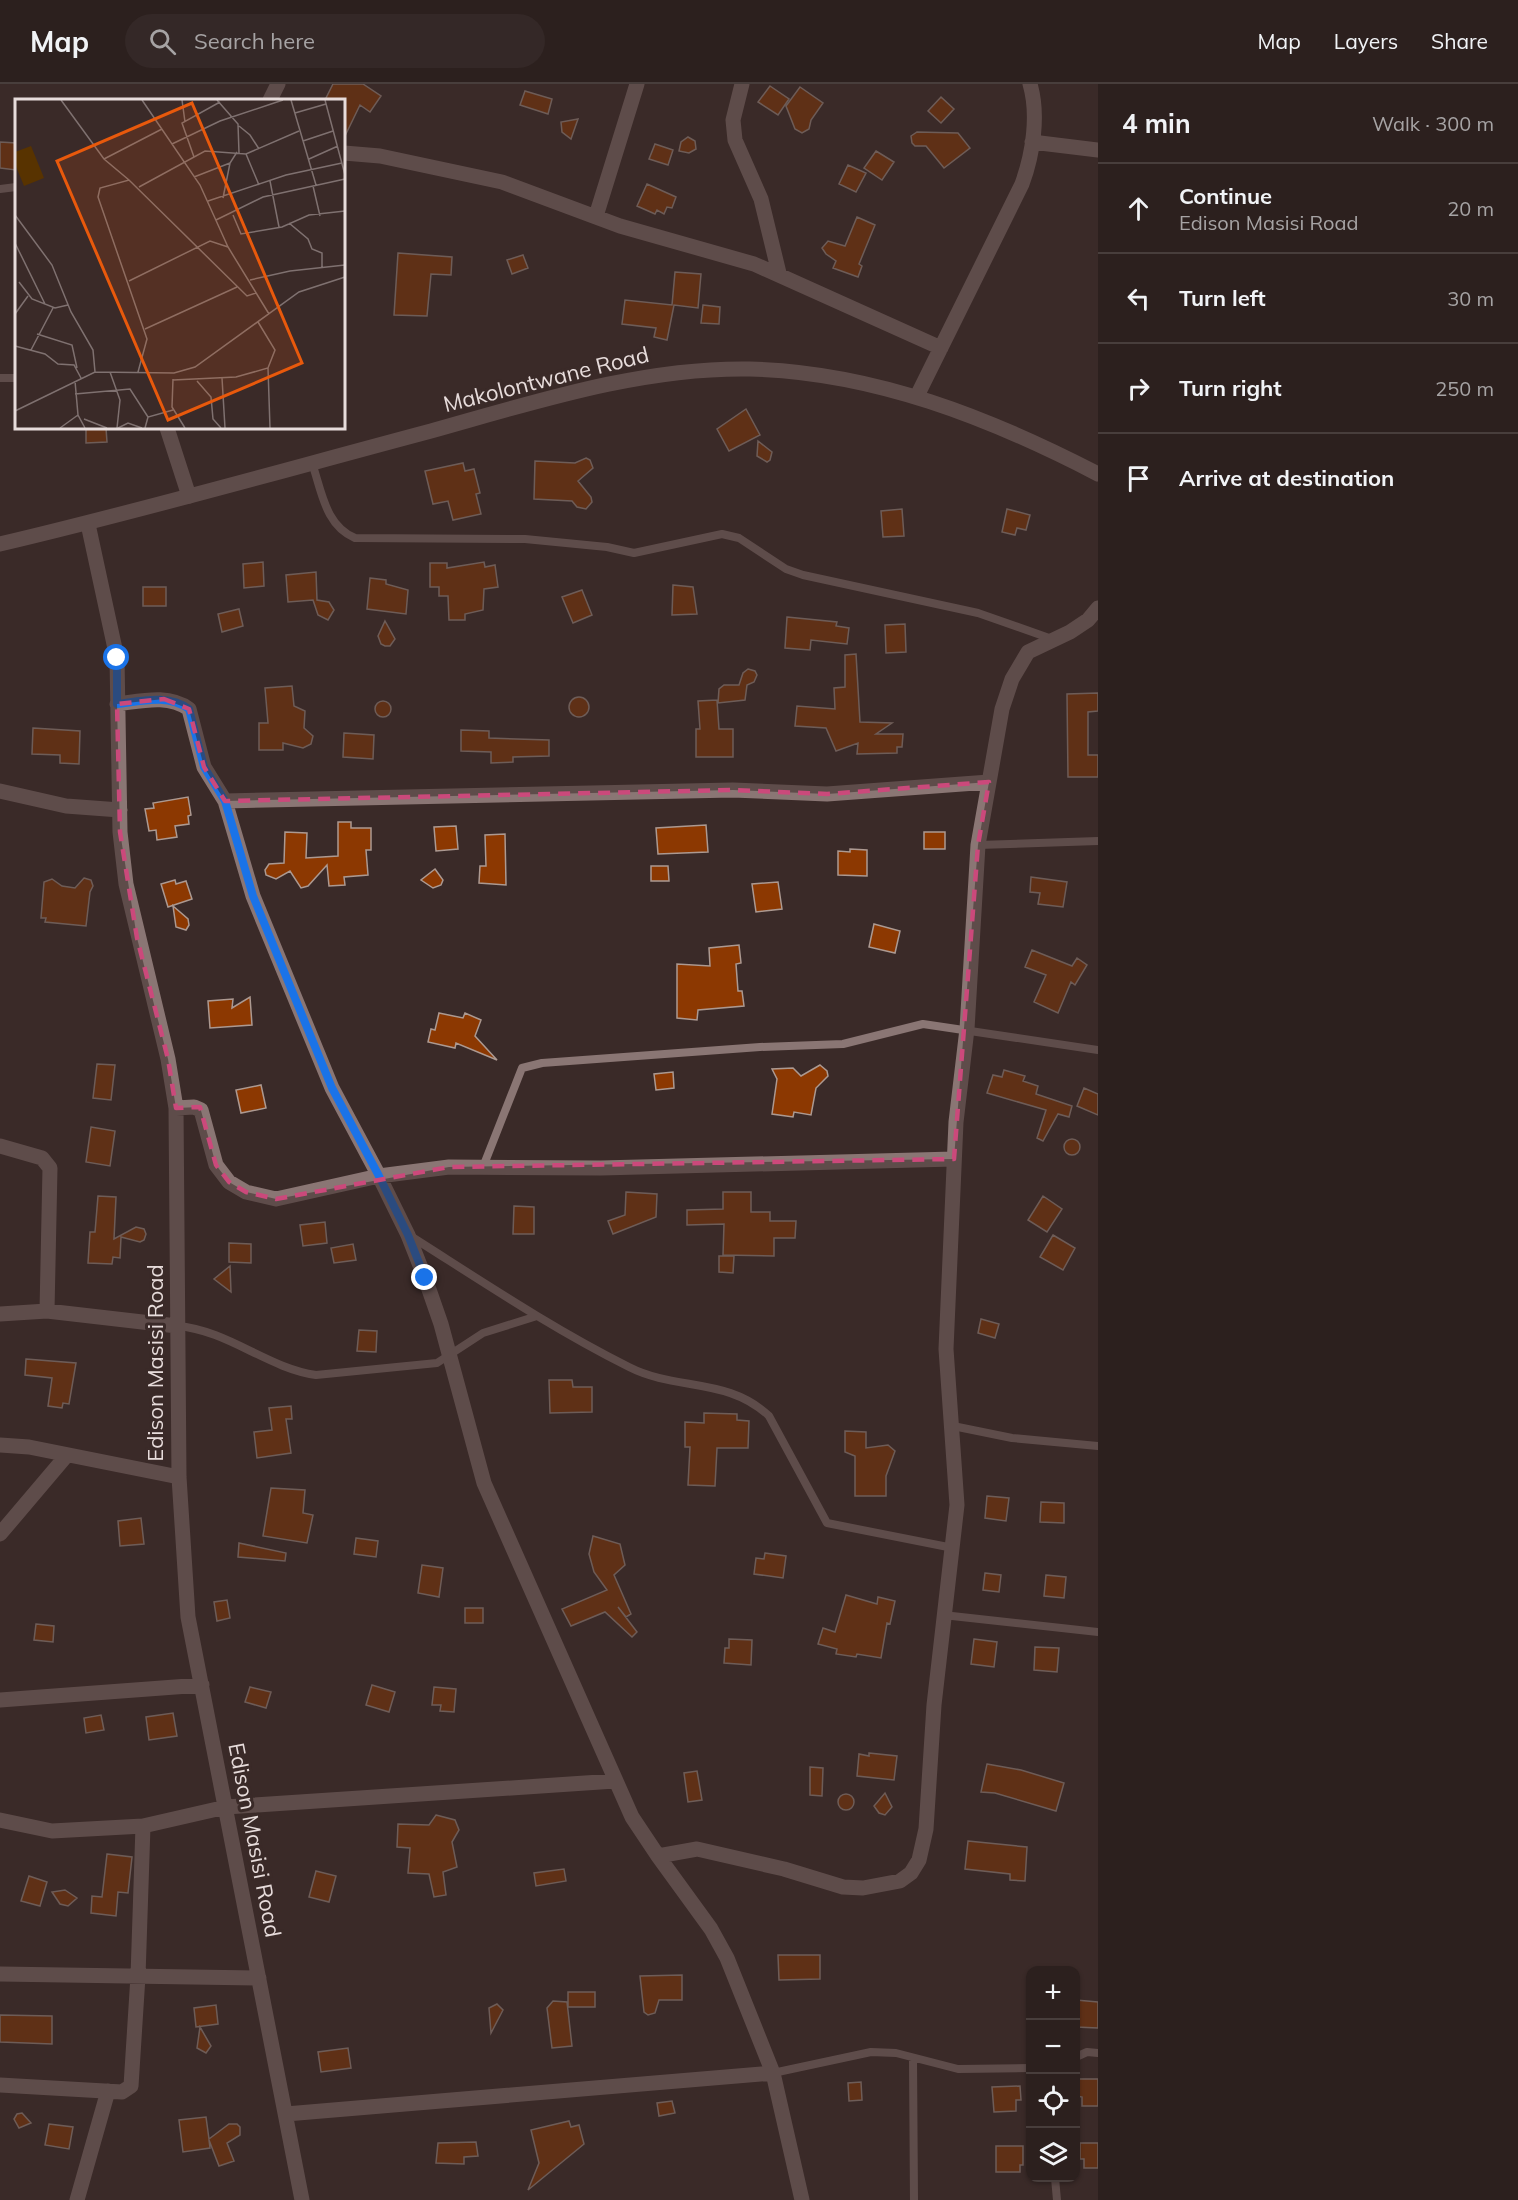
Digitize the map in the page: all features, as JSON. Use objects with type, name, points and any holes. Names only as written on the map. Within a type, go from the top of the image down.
[{"type":"street","points":[[270,99],[278,84]]},
{"type":"street","points":[[596,216],[637,84]]},
{"type":"street","points":[[742,84],[733,120],[735,140],[761,199],[779,273]]},
{"type":"street","points":[[917,396],[1011,209],[1029,165],[1033,94],[1030,84]]},
{"type":"street","points":[[1032,142],[1098,150]]},
{"type":"street","points":[[345,153],[380,156],[502,183],[620,226],[779,273],[941,348]]},
{"type":"street","name":"Makolontwane Road","points":[[0,544],[88,524],[536,402],[659,374],[705,369],[795,373],[849,380],[917,396],[1046,447],[1098,474]]},
{"type":"street","points":[[167,429],[189,496]]},
{"type":"street","name":"Edison Masisi Road","points":[[88,524],[117,658],[120,810],[126,884],[168,1059],[176,1108],[178,1477],[188,1617],[302,2200]]},
{"type":"street","points":[[658,1856],[697,1850],[784,1869],[843,1887],[863,1888],[900,1881],[910,1873],[919,1860],[926,1829],[943,1615],[957,1505],[946,1348],[954,1159],[967,1029],[978,845],[1002,710],[1012,679],[1028,652],[1079,626],[1098,608]]},
{"type":"street","points":[[117,704],[164,699],[177,700],[189,709],[204,767],[225,801],[253,896],[332,1088],[408,1235],[441,1324],[484,1483],[633,1817],[711,1929],[727,1958],[773,2073],[802,2200]]},
{"type":"street","points":[[225,801],[733,790],[826,794],[989,782]]},
{"type":"street","points":[[0,791],[66,806],[120,810]]},
{"type":"street","points":[[176,1108],[194,1107],[201,1110],[216,1165],[229,1182],[246,1192],[276,1199],[379,1176],[449,1167],[601,1168],[954,1159]]},
{"type":"street","points":[[0,1146],[42,1158],[50,1167],[47,1311]]},
{"type":"street","points":[[0,1314],[47,1311],[177,1326]]},
{"type":"street","points":[[0,1445],[29,1447],[178,1477]]},
{"type":"street","points":[[0,1534],[67,1455]]},
{"type":"street","points":[[0,1700],[202,1685]]},
{"type":"street","points":[[0,1820],[52,1831],[143,1826],[226,1807],[615,1781]]},
{"type":"street","points":[[0,2085],[122,2092],[131,2086],[138,1976],[143,1826]]},
{"type":"street","points":[[0,1974],[259,1978]]},
{"type":"street","points":[[286,2114],[773,2073]]},
{"type":"street","points":[[77,2200],[108,2091]]},
{"type":"lane","points":[[0,189],[15,187]]},
{"type":"lane","points":[[312,463],[332,522],[343,532],[355,538],[525,539],[607,547],[634,553],[722,534],[739,538],[786,569],[802,575],[978,613],[1052,639]]},
{"type":"lane","points":[[978,845],[1098,841]]},
{"type":"lane","points":[[483,1167],[522,1068],[577,1061],[843,1044],[923,1024],[1098,1050]]},
{"type":"lane","points":[[408,1235],[537,1316],[642,1373],[722,1389],[756,1404],[769,1416],[827,1523],[953,1548]]},
{"type":"lane","points":[[177,1326],[198,1328],[298,1372],[316,1375],[437,1363],[465,1342],[483,1333],[537,1316]]},
{"type":"lane","points":[[953,1426],[1012,1438],[1098,1446]]},
{"type":"lane","points":[[943,1615],[1098,1632]]},
{"type":"lane","points":[[773,2073],[872,2052],[896,2053],[958,2069],[1026,2068]]},
{"type":"lane","points":[[1080,2055],[1087,2052],[1098,2054]]},
{"type":"lane","points":[[913,2059],[914,2200]]},
{"type":"lane","points":[[1055,2182],[1057,2200]]},
{"type":"highlighted area","points":[[164,699],[189,709],[204,767],[225,801],[733,790],[827,794],[989,782],[978,845],[954,1159],[449,1167],[276,1199],[246,1192],[229,1182],[216,1165],[200,1107],[176,1108],[168,1059],[137,938],[120,832],[117,704]]},
{"type":"building","points":[[333,84],[363,84],[381,96],[370,112],[360,105],[345,136],[345,99],[326,99]]},
{"type":"building","points":[[770,86],[789,99],[778,115],[758,102]]},
{"type":"building","points":[[800,87],[823,103],[811,120],[809,129],[802,133],[795,129],[786,106]]},
{"type":"building","points":[[525,91],[552,99],[548,114],[520,105]]},
{"type":"building","points":[[941,97],[954,109],[941,123],[928,111]]},
{"type":"building","points":[[578,119],[571,139],[562,132],[561,122]]},
{"type":"building","points":[[917,132],[958,133],[970,148],[944,168],[926,146],[915,146],[912,143],[911,136]]},
{"type":"building","points":[[688,137],[695,141],[696,149],[689,153],[679,151],[681,142]]},
{"type":"building","points":[[0,142],[15,143],[15,170],[0,168]]},
{"type":"building","points":[[655,144],[673,150],[668,165],[649,159]]},
{"type":"building","points":[[876,151],[894,162],[882,180],[864,168]]},
{"type":"building","points":[[848,165],[866,173],[856,192],[839,184]]},
{"type":"building","points":[[647,184],[676,197],[672,208],[667,207],[664,214],[657,210],[655,214],[637,206]]},
{"type":"building","points":[[857,217],[875,225],[859,264],[862,266],[858,277],[833,268],[836,261],[822,248],[828,241],[845,246]]},
{"type":"building","points":[[398,253],[452,257],[451,275],[431,274],[427,316],[394,315]]},
{"type":"building","points":[[523,255],[528,268],[512,274],[507,260]]},
{"type":"building","points":[[675,272],[701,274],[698,308],[674,305],[667,340],[654,337],[656,328],[622,324],[625,300],[672,305]]},
{"type":"building","points":[[703,305],[720,307],[719,324],[701,323]]},
{"type":"building","points":[[746,409],[760,435],[729,451],[717,429]]},
{"type":"building","points":[[86,429],[106,429],[107,442],[86,443]]},
{"type":"building","points":[[758,441],[772,452],[767,462],[757,456]]},
{"type":"building","points":[[586,458],[590,460],[593,468],[578,481],[591,497],[592,502],[586,509],[577,507],[572,501],[534,499],[535,461],[575,463]]},
{"type":"building","points":[[463,463],[465,471],[474,469],[480,493],[476,494],[481,514],[453,520],[448,501],[433,504],[425,471]]},
{"type":"building","points":[[902,509],[904,536],[883,537],[881,511]]},
{"type":"building","points":[[1007,509],[1030,515],[1026,530],[1017,528],[1015,535],[1002,532]]},
{"type":"building","points":[[263,562],[264,586],[244,588],[243,564]]},
{"type":"building","points":[[484,562],[485,567],[495,565],[498,587],[484,589],[483,610],[465,614],[465,620],[449,620],[448,596],[439,596],[439,587],[430,587],[430,563],[447,563],[447,568]]},
{"type":"building","points":[[316,572],[317,600],[329,602],[334,610],[328,620],[318,615],[313,600],[288,602],[286,575]]},
{"type":"building","points":[[370,578],[386,580],[386,584],[408,590],[406,614],[367,609]]},
{"type":"building","points":[[673,585],[693,587],[697,614],[672,615]]},
{"type":"building","points":[[143,587],[166,587],[166,606],[143,606]]},
{"type":"building","points":[[582,590],[592,615],[573,623],[562,597]]},
{"type":"building","points":[[239,609],[243,626],[222,632],[218,614]]},
{"type":"building","points":[[787,617],[837,622],[836,626],[849,628],[847,644],[811,640],[810,650],[785,648]]},
{"type":"building","points":[[385,621],[395,639],[390,646],[381,644],[378,636]]},
{"type":"building","points":[[905,624],[906,652],[886,653],[885,625]]},
{"type":"building","points":[[856,654],[860,722],[892,723],[876,734],[903,734],[902,747],[897,747],[897,753],[857,754],[858,743],[836,751],[826,728],[795,726],[797,706],[835,709],[834,688],[845,687],[845,655]]},
{"type":"building","points":[[748,669],[755,671],[757,675],[754,682],[747,685],[745,700],[718,703],[719,689],[724,685],[739,685],[743,673]]},
{"type":"building","points":[[292,686],[294,706],[305,711],[304,728],[313,736],[311,744],[303,748],[283,743],[283,750],[259,750],[259,723],[268,723],[265,688]]},
{"type":"building","points":[[1098,693],[1098,711],[1088,712],[1088,755],[1098,755],[1098,777],[1068,777],[1067,694]]},
{"type":"building","points":[[575,697],[583,697],[589,703],[589,711],[583,717],[575,717],[569,711],[569,703]]},
{"type":"building","points":[[717,700],[719,729],[733,729],[733,757],[696,757],[696,729],[700,729],[698,701]]},
{"type":"building","points":[[383,701],[389,703],[391,709],[389,715],[383,717],[377,715],[375,709],[377,703]]},
{"type":"building","points":[[33,728],[80,731],[79,764],[60,763],[60,755],[32,754]]},
{"type":"building","points":[[461,730],[489,731],[489,738],[549,740],[549,756],[513,757],[513,762],[491,763],[491,752],[461,751]]},
{"type":"building","points":[[344,733],[374,735],[373,759],[343,757]]},
{"type":"building","points":[[188,797],[191,815],[188,816],[189,824],[175,826],[177,837],[157,840],[156,830],[149,831],[145,809],[154,808],[153,803]]},
{"type":"building","points":[[338,822],[351,822],[351,828],[371,828],[371,850],[366,850],[368,875],[344,877],[345,885],[329,886],[327,865],[308,886],[301,888],[290,871],[276,879],[266,875],[265,870],[269,864],[284,863],[285,832],[307,833],[306,858],[338,856]]},
{"type":"building","points":[[706,825],[708,852],[658,854],[656,828]]},
{"type":"building","points":[[456,826],[458,849],[436,851],[434,827]]},
{"type":"building","points":[[924,832],[945,832],[945,849],[924,849]]},
{"type":"building","points":[[505,834],[506,885],[479,883],[480,866],[486,866],[485,835]]},
{"type":"building","points":[[850,849],[867,850],[867,876],[838,875],[838,851],[850,852]]},
{"type":"building","points":[[651,866],[668,866],[669,881],[651,881]]},
{"type":"building","points":[[435,869],[443,880],[441,885],[433,888],[421,880]]},
{"type":"building","points":[[1031,877],[1067,882],[1063,907],[1038,904],[1040,893],[1030,892]]},
{"type":"building","points":[[84,878],[91,880],[93,886],[90,892],[86,926],[45,922],[46,918],[41,918],[44,882],[52,879],[62,886],[75,888]]},
{"type":"building","points":[[175,880],[176,884],[186,881],[192,899],[168,907],[161,884]]},
{"type":"building","points":[[778,882],[782,909],[756,912],[752,884]]},
{"type":"building","points":[[173,906],[188,919],[189,925],[186,930],[176,927]]},
{"type":"building","points":[[874,924],[900,931],[895,953],[869,947]]},
{"type":"building","points":[[739,945],[741,963],[736,964],[738,991],[742,991],[744,1006],[698,1010],[697,1020],[677,1018],[677,964],[710,966],[709,948]]},
{"type":"building","points":[[1032,950],[1072,966],[1077,958],[1087,965],[1075,985],[1071,982],[1058,1013],[1034,1002],[1046,975],[1025,967]]},
{"type":"building","points":[[250,997],[252,1025],[210,1028],[208,1001],[233,999],[232,1008]]},
{"type":"building","points":[[439,1013],[463,1018],[465,1013],[481,1020],[475,1036],[497,1060],[456,1043],[455,1048],[428,1042],[431,1029],[435,1030]]},
{"type":"building","points":[[97,1064],[115,1065],[111,1100],[93,1098]]},
{"type":"building","points":[[820,1065],[827,1071],[828,1076],[816,1088],[811,1115],[794,1112],[793,1117],[772,1114],[777,1079],[772,1069],[793,1068],[801,1076]]},
{"type":"building","points":[[1004,1070],[1025,1076],[1023,1081],[1038,1086],[1036,1094],[1072,1106],[1069,1117],[1058,1114],[1043,1141],[1037,1138],[1046,1110],[987,1093],[993,1075],[1002,1077]]},
{"type":"building","points":[[673,1072],[674,1088],[656,1090],[654,1074]]},
{"type":"building","points":[[261,1085],[266,1108],[241,1113],[236,1090]]},
{"type":"building","points":[[1084,1088],[1098,1094],[1098,1115],[1077,1106]]},
{"type":"building","points":[[91,1127],[115,1131],[110,1166],[86,1162]]},
{"type":"building","points":[[1072,1139],[1080,1147],[1072,1155],[1064,1147]]},
{"type":"building","points":[[626,1192],[657,1194],[656,1217],[613,1234],[608,1221],[625,1215]]},
{"type":"building","points":[[723,1192],[751,1192],[751,1212],[770,1212],[770,1221],[796,1221],[795,1238],[774,1238],[774,1256],[723,1255],[724,1224],[687,1225],[687,1210],[723,1209]]},
{"type":"building","points":[[98,1196],[116,1197],[114,1239],[136,1227],[144,1229],[146,1234],[144,1240],[140,1242],[121,1237],[120,1258],[113,1257],[112,1264],[88,1263],[90,1232],[95,1232]]},
{"type":"building","points":[[1043,1196],[1062,1209],[1047,1232],[1028,1220]]},
{"type":"building","points":[[514,1206],[534,1207],[534,1234],[513,1234]]},
{"type":"building","points":[[325,1222],[327,1243],[303,1246],[300,1225]]},
{"type":"building","points":[[1053,1235],[1075,1248],[1063,1270],[1040,1257]]},
{"type":"building","points":[[229,1243],[251,1244],[251,1263],[229,1262]]},
{"type":"building","points":[[353,1244],[356,1260],[334,1263],[331,1248]]},
{"type":"building","points":[[719,1256],[734,1256],[733,1273],[719,1272]]},
{"type":"building","points":[[230,1266],[231,1292],[214,1279]]},
{"type":"building","points":[[981,1319],[999,1324],[995,1338],[978,1333]]},
{"type":"building","points":[[359,1330],[377,1331],[376,1352],[357,1351]]},
{"type":"building","points":[[26,1359],[76,1363],[69,1404],[63,1403],[62,1408],[48,1406],[52,1378],[25,1375]]},
{"type":"building","points":[[549,1380],[572,1380],[573,1387],[592,1387],[592,1412],[550,1413]]},
{"type":"building","points":[[291,1406],[292,1419],[286,1419],[291,1453],[257,1458],[254,1432],[272,1430],[269,1408]]},
{"type":"building","points":[[704,1413],[737,1414],[737,1420],[749,1421],[748,1448],[717,1448],[715,1486],[688,1485],[690,1447],[685,1447],[685,1422],[704,1423]]},
{"type":"building","points":[[845,1431],[866,1432],[866,1448],[888,1445],[895,1451],[886,1476],[886,1496],[855,1496],[855,1456],[845,1452]]},
{"type":"building","points":[[271,1488],[305,1490],[303,1513],[313,1515],[307,1543],[263,1536]]},
{"type":"building","points":[[987,1496],[1009,1498],[1006,1521],[985,1518]]},
{"type":"building","points":[[1041,1502],[1064,1503],[1064,1523],[1040,1522]]},
{"type":"building","points":[[141,1518],[144,1544],[120,1546],[118,1521]]},
{"type":"building","points":[[593,1536],[620,1544],[625,1565],[614,1575],[631,1614],[626,1617],[618,1607],[637,1632],[632,1637],[605,1612],[571,1626],[562,1609],[607,1590],[594,1572],[589,1554]]},
{"type":"building","points":[[356,1538],[378,1541],[376,1557],[354,1554]]},
{"type":"building","points":[[239,1543],[286,1553],[285,1561],[238,1557]]},
{"type":"building","points":[[765,1553],[786,1556],[783,1578],[754,1574],[756,1558],[764,1559]]},
{"type":"building","points":[[422,1565],[443,1568],[439,1597],[418,1593]]},
{"type":"building","points":[[985,1573],[1001,1575],[999,1592],[983,1590]]},
{"type":"building","points":[[1046,1575],[1066,1577],[1064,1598],[1044,1596]]},
{"type":"building","points":[[846,1595],[877,1604],[878,1597],[895,1601],[890,1624],[887,1623],[881,1658],[857,1654],[856,1657],[836,1654],[837,1649],[818,1644],[823,1628],[835,1632]]},
{"type":"building","points":[[227,1600],[230,1618],[217,1621],[214,1602]]},
{"type":"building","points":[[465,1608],[483,1608],[483,1623],[465,1623]]},
{"type":"building","points":[[36,1624],[54,1626],[53,1642],[34,1640]]},
{"type":"building","points":[[729,1639],[752,1640],[751,1665],[724,1663],[725,1648],[729,1648]]},
{"type":"building","points":[[974,1639],[997,1642],[994,1667],[971,1664]]},
{"type":"building","points":[[1035,1647],[1059,1648],[1057,1672],[1034,1670]]},
{"type":"building","points":[[372,1685],[395,1692],[389,1712],[366,1705]]},
{"type":"building","points":[[250,1687],[271,1692],[266,1708],[245,1702]]},
{"type":"building","points":[[434,1687],[456,1689],[454,1712],[440,1711],[441,1705],[432,1705]]},
{"type":"building","points":[[173,1713],[177,1736],[149,1740],[146,1717]]},
{"type":"building","points":[[101,1715],[104,1730],[86,1733],[84,1718]]},
{"type":"building","points":[[869,1753],[897,1756],[894,1780],[857,1776],[859,1754],[869,1756]]},
{"type":"building","points":[[987,1764],[1021,1770],[1064,1783],[1056,1811],[995,1793],[981,1792]]},
{"type":"building","points":[[810,1767],[823,1768],[822,1796],[810,1795]]},
{"type":"building","points":[[697,1771],[702,1800],[688,1802],[684,1773]]},
{"type":"building","points":[[885,1793],[892,1807],[885,1815],[879,1813],[874,1806]]},
{"type":"building","points":[[843,1794],[849,1794],[854,1802],[852,1808],[843,1810],[838,1805],[838,1799]]},
{"type":"building","points":[[436,1815],[455,1820],[459,1830],[452,1842],[457,1867],[443,1872],[446,1895],[434,1897],[429,1874],[408,1873],[410,1848],[397,1847],[398,1824],[429,1825]]},
{"type":"building","points":[[968,1841],[1027,1847],[1025,1881],[1010,1880],[1010,1874],[965,1869]]},
{"type":"building","points":[[107,1854],[132,1857],[128,1893],[118,1892],[116,1916],[91,1913],[92,1896],[102,1897]]},
{"type":"building","points":[[564,1869],[566,1881],[536,1886],[534,1873]]},
{"type":"building","points":[[316,1871],[336,1876],[329,1902],[309,1897]]},
{"type":"building","points":[[29,1876],[47,1882],[40,1906],[21,1901]]},
{"type":"building","points":[[65,1890],[77,1898],[68,1906],[60,1904],[52,1892]]},
{"type":"building","points":[[778,1955],[820,1955],[820,1979],[779,1980]]},
{"type":"building","points":[[682,1975],[682,2000],[659,2000],[655,2013],[648,2015],[644,2012],[640,1976]]},
{"type":"building","points":[[568,1992],[595,1992],[595,2007],[568,2007]]},
{"type":"building","points":[[1080,2000],[1098,2002],[1098,2028],[1080,2027]]},
{"type":"building","points":[[553,2001],[567,2002],[572,2046],[552,2048],[547,2008]]},
{"type":"building","points":[[497,2004],[503,2010],[491,2033],[489,2008]]},
{"type":"building","points":[[216,2005],[218,2024],[196,2027],[194,2008]]},
{"type":"building","points":[[0,2015],[52,2016],[52,2044],[0,2042]]},
{"type":"building","points":[[200,2027],[211,2046],[206,2053],[197,2048]]},
{"type":"building","points":[[348,2048],[351,2068],[321,2072],[318,2052]]},
{"type":"building","points":[[1080,2079],[1098,2079],[1098,2106],[1082,2106],[1082,2097],[1080,2097]]},
{"type":"building","points":[[861,2082],[862,2100],[849,2101],[848,2083]]},
{"type":"building","points":[[1020,2086],[1021,2100],[1016,2100],[1016,2111],[994,2112],[992,2087]]},
{"type":"building","points":[[672,2101],[675,2113],[659,2116],[657,2103]]},
{"type":"building","points":[[22,2113],[31,2123],[19,2128],[14,2119],[17,2114]]},
{"type":"building","points":[[206,2117],[209,2139],[229,2124],[237,2124],[240,2127],[240,2135],[227,2143],[234,2161],[219,2166],[209,2140],[210,2148],[183,2152],[179,2120]]},
{"type":"building","points":[[569,2121],[571,2127],[579,2125],[584,2144],[528,2190],[539,2163],[531,2130]]},
{"type":"building","points":[[49,2124],[73,2127],[69,2149],[45,2145]]},
{"type":"building","points":[[476,2142],[478,2156],[464,2157],[464,2164],[436,2163],[438,2143]]},
{"type":"building","points":[[1080,2143],[1098,2143],[1098,2168],[1084,2168],[1084,2159],[1080,2159]]},
{"type":"building","points":[[996,2146],[1023,2146],[1023,2165],[1020,2165],[1020,2172],[996,2172]]},
{"type":"route","points":[[117,658],[117,704],[164,699],[177,700],[189,709],[195,725],[197,747],[204,767],[225,801],[253,896],[332,1088],[408,1235],[425,1278]]}]
